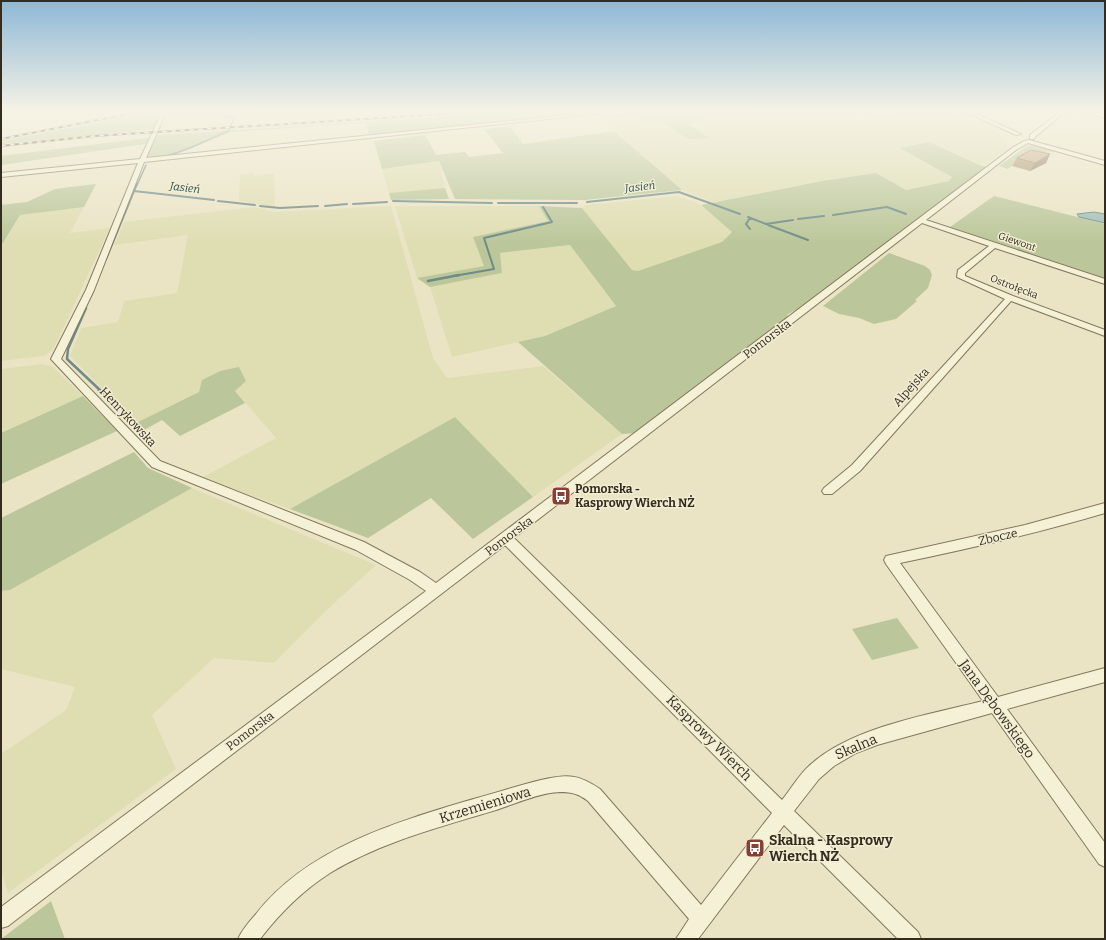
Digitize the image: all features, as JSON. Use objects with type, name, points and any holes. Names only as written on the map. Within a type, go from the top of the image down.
[{"type":"street","name":"Henrykowska","points":[[144,156],[90,290],[56,359],[156,464],[360,546],[415,576],[436,591]]},
{"type":"street","points":[[1,175],[191,156]]},
{"type":"street","name":"Pomorska","points":[[1,919],[506,538],[1005,156]]},
{"type":"street","points":[[1075,156],[1105,163]]},
{"type":"street","name":"Giewont","points":[[922,221],[1105,282]]},
{"type":"street","name":"Ostrołęcka","points":[[994,245],[960,274],[964,279],[1010,298],[1105,332]]},
{"type":"street","name":"Alpejska","points":[[828,491],[856,468],[1010,298]]},
{"type":"street","name":"Zbocze","points":[[890,560],[1021,532],[1054,524],[1105,508]]},
{"type":"street","name":"Kasprowy Wierch","points":[[506,538],[911,939]]},
{"type":"street","name":"Jana Dębowskiego","points":[[890,560],[1105,858]]},
{"type":"street","name":"Skalna","points":[[686,939],[813,773],[830,758],[851,747],[877,737],[1105,675]]},
{"type":"street","name":"Krzemieniowa","points":[[248,939],[263,918],[292,891],[330,864],[355,849],[416,825],[560,784],[580,785],[594,795],[701,919]]},
{"type":"green space","points":[[2,156],[64,156],[1,165]]},
{"type":"green space","points":[[147,156],[175,156],[146,158]]},
{"type":"green space","points":[[378,156],[643,156],[682,190],[584,200],[455,199],[439,161],[382,169]]},
{"type":"green space","points":[[643,156],[915,156],[953,177],[949,181],[906,190],[876,173],[822,181],[713,202],[682,190]]},
{"type":"green space","points":[[914,156],[959,156],[986,167],[810,303],[788,314],[785,321],[635,433],[622,434],[518,342],[545,336],[616,306],[570,245],[500,253],[502,273],[430,287],[417,278],[484,266],[473,237],[548,221],[539,206],[582,208],[632,270],[638,271],[722,242],[732,232],[701,205],[822,181],[876,173],[906,190],[949,181],[952,177]]},
{"type":"green space","points":[[940,156],[998,156],[985,165]]},
{"type":"green space","points":[[1013,156],[1023,156],[1008,169],[999,166]]},
{"type":"green space","points":[[439,161],[445,188],[389,193],[382,169]]},
{"type":"green space","points":[[253,173],[254,176],[274,173],[275,207],[239,201],[240,175]]},
{"type":"green space","points":[[96,184],[84,207],[20,215],[1,246],[1,205],[27,202],[55,189]]},
{"type":"green space","points":[[445,188],[449,199],[391,200],[389,193]]},
{"type":"green space","points":[[677,196],[698,203],[732,232],[722,242],[638,271],[632,270],[582,208],[586,205]]},
{"type":"green space","points":[[994,196],[1105,224],[1105,278],[950,227]]},
{"type":"green space","points":[[391,206],[433,358],[447,378],[543,366],[622,434],[533,497],[455,417],[290,509],[201,478],[276,438],[235,391],[220,371],[203,380],[199,392],[136,423],[70,356],[81,328],[118,322],[124,301],[177,293],[188,235],[114,245],[124,222],[254,207],[274,212]]},
{"type":"green space","points":[[395,206],[539,206],[548,221],[474,237],[485,266],[417,278]]},
{"type":"green space","points":[[84,207],[70,233],[110,228],[53,350],[44,356],[1,361],[1,246],[20,215]]},
{"type":"green space","points":[[570,245],[616,306],[545,336],[452,357],[430,287],[502,273],[500,253]]},
{"type":"green space","points":[[889,253],[925,266],[930,270],[932,275],[928,288],[915,300],[917,301],[896,319],[874,324],[859,318],[839,314],[823,306]]},
{"type":"green space","points":[[43,364],[53,367],[83,396],[1,433],[1,369]]},
{"type":"green space","points":[[239,367],[246,381],[235,391],[245,403],[180,436],[162,420],[137,434],[136,423],[199,392],[202,380],[220,371]]},
{"type":"green space","points":[[83,396],[117,431],[1,484],[1,433]]},
{"type":"green space","points":[[455,417],[533,497],[473,539],[431,498],[368,538],[290,509]]},
{"type":"green space","points":[[134,452],[148,468],[192,488],[10,590],[1,591],[1,518]]},
{"type":"green space","points":[[192,488],[376,565],[329,608],[274,663],[214,658],[152,715],[176,769],[8,893],[1,870],[1,754],[66,710],[75,687],[1,669],[1,591],[10,590]]},
{"type":"green space","points":[[897,618],[919,648],[872,660],[852,629]]},
{"type":"green space","points":[[51,901],[65,939],[1,939]]},
{"type":"water","points":[[1094,212],[1105,214],[1105,223],[1079,217],[1077,214]]},
{"type":"building","points":[[1021,156],[1047,156],[1035,163],[1017,158]]},
{"type":"waterway","name":"Jasień","points":[[137,185],[146,165]]},
{"type":"waterway","name":"Jasień","points":[[134,191],[137,184]]},
{"type":"waterway","points":[[106,259],[134,191]]},
{"type":"waterway","name":"Jasień","points":[[134,191],[214,200]]},
{"type":"waterway","name":"Jasień","points":[[587,202],[679,192],[740,214]]},
{"type":"waterway","name":"Jasień","points":[[218,201],[255,205]]},
{"type":"waterway","name":"Jasień","points":[[393,201],[492,203]]},
{"type":"waterway","name":"Jasień","points":[[353,204],[387,202]]},
{"type":"waterway","name":"Jasień","points":[[498,203],[577,203]]},
{"type":"waterway","name":"Jasień","points":[[325,206],[347,204]]},
{"type":"waterway","name":"Jasień","points":[[260,206],[280,208],[318,206]]},
{"type":"waterway","points":[[454,276],[494,269],[484,238],[552,222],[543,207]]},
{"type":"waterway","name":"Jasień","points":[[833,215],[887,207],[906,214]]},
{"type":"waterway","name":"Jasień","points":[[798,219],[824,216]]},
{"type":"waterway","name":"Jasień","points":[[748,217],[766,224],[793,220]]},
{"type":"waterway","points":[[750,218],[746,224],[750,229]]},
{"type":"waterway","points":[[768,225],[808,240]]},
{"type":"waterway","points":[[428,281],[459,275]]},
{"type":"waterway","points":[[86,308],[68,349],[67,359],[101,391]]},
{"type":"waterway","points":[[99,390],[106,396]]},
{"type":"place","name":"Pomorska - Kasprowy Wierch NŻ","points":[[561,496]]},
{"type":"place","name":"Skalna - Kasprowy Wierch NŻ","points":[[755,848]]}]
